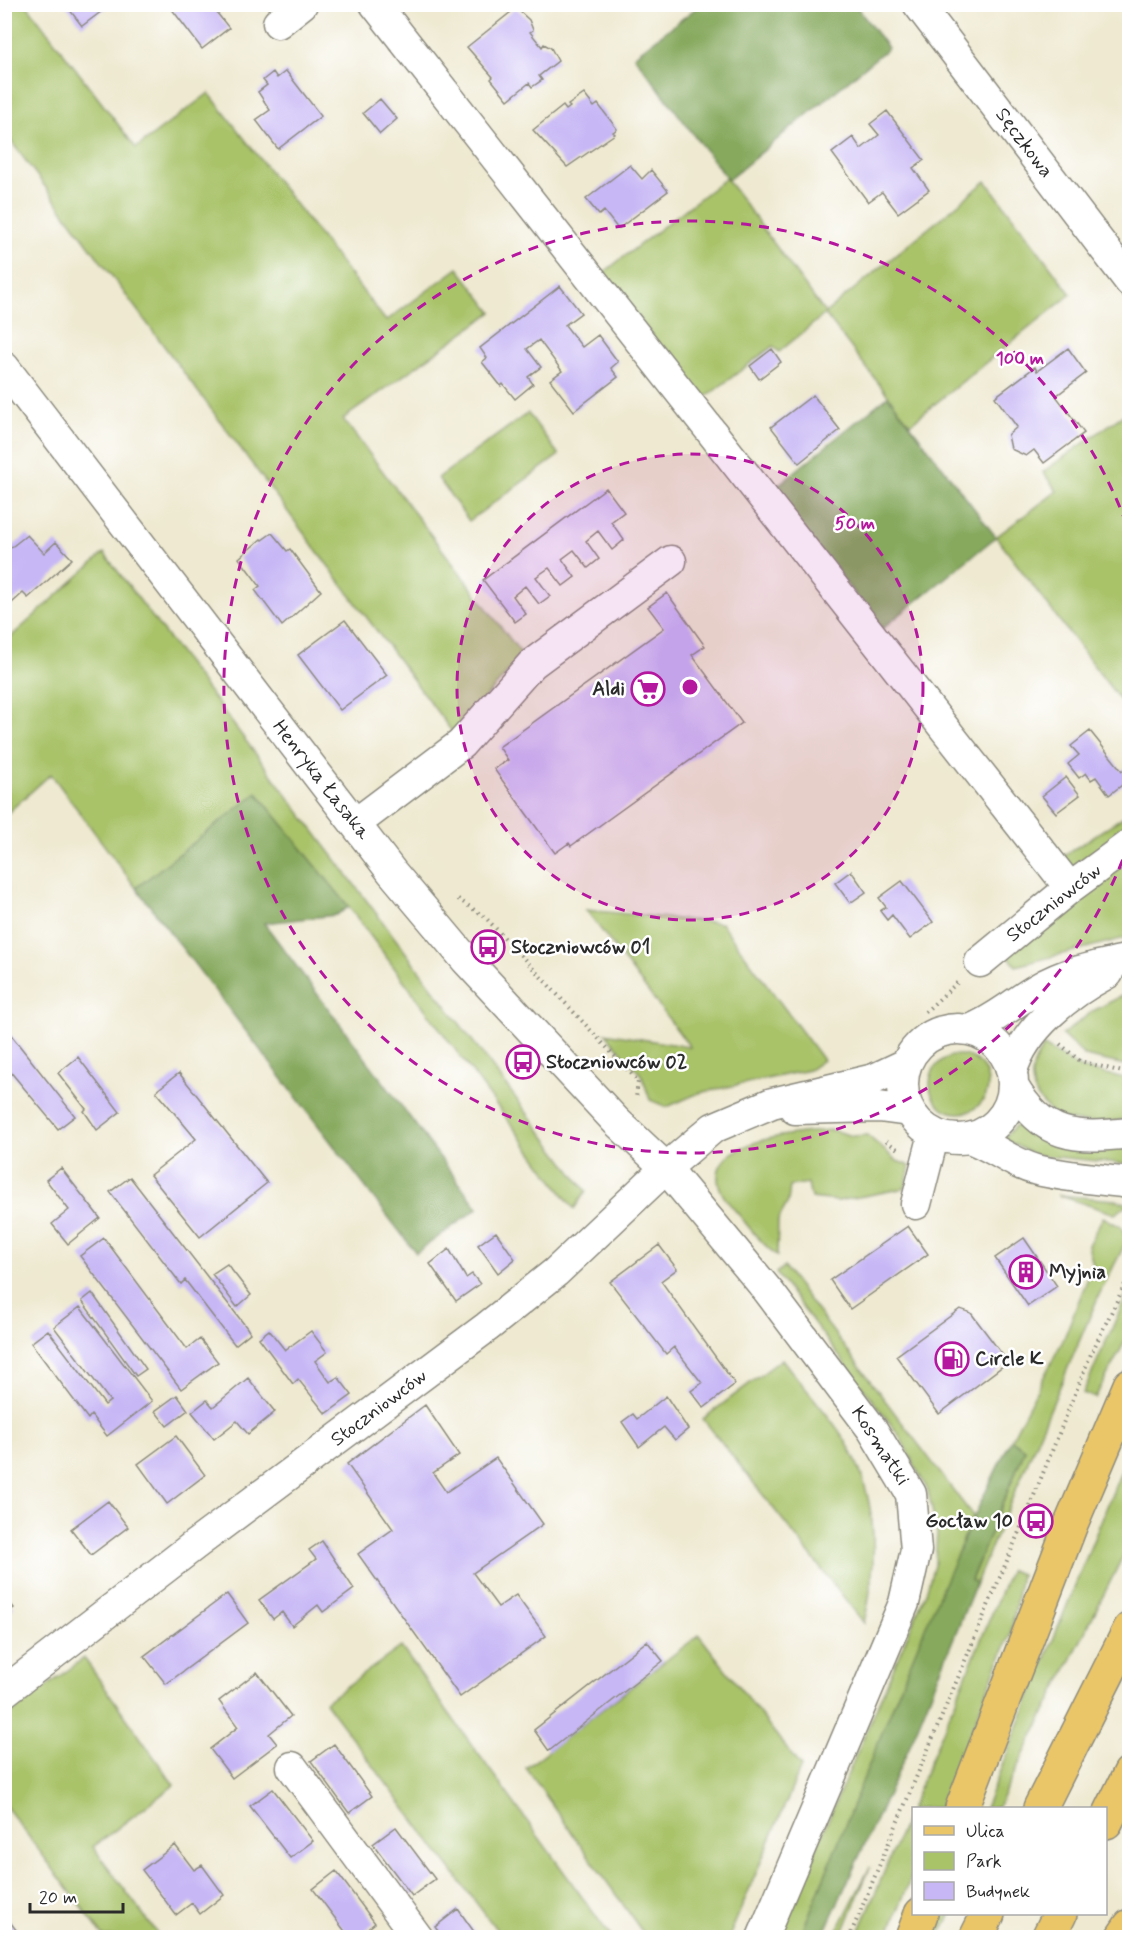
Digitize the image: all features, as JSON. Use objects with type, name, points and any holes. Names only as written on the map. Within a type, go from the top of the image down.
[{"type":"main road","points":[[963,1807],[1071,1524],[1130,1385]]},
{"type":"main road","points":[[1041,1807],[1130,1629]]},
{"type":"main road","points":[[1107,1820],[1130,1773]]},
{"type":"main road","points":[[912,1938],[921,1915]]},
{"type":"main road","points":[[976,1938],[988,1915]]},
{"type":"main road","points":[[1048,1938],[1060,1915]]},
{"type":"main road","points":[[1122,1938],[1130,1926]]},
{"type":"street","points":[[278,22],[302,4]]},
{"type":"street","points":[[375,4],[1070,888]]},
{"type":"street","name":"Sęczkowa","points":[[918,4],[1130,282]]},
{"type":"street","name":"Henryka Łasaka","points":[[4,367],[355,824],[466,960],[605,1109],[666,1168]]},
{"type":"street","points":[[355,824],[461,744],[532,664],[671,561]]},
{"type":"street","name":"Stoczniowców","points":[[980,962],[1070,888],[1130,844]]},
{"type":"street","points":[[1130,960],[1062,976],[1036,989],[986,1024],[969,1030],[946,1030],[925,1040],[914,1050],[906,1064],[903,1094],[909,1111],[920,1125],[934,1134],[951,1139],[969,1138],[988,1144],[1016,1162],[1036,1170],[1130,1183]]},
{"type":"street","points":[[969,1138],[997,1124],[1006,1113],[1016,1054],[1051,1014],[1073,995],[1130,960]]},
{"type":"street","points":[[969,1030],[996,1044],[1006,1056],[1013,1078],[1032,1115],[1058,1130],[1100,1136],[1130,1133]]},
{"type":"street","name":"Stoczniowców","points":[[4,1692],[196,1544],[487,1327],[556,1272],[666,1168],[713,1128],[743,1114],[802,1095],[874,1078],[906,1064]]},
{"type":"street","name":"Stoczniowców","points":[[743,1114],[814,1108],[879,1107],[909,1111]]},
{"type":"street","points":[[916,1204],[934,1134]]},
{"type":"street","name":"Kosmatki","points":[[666,1168],[776,1301],[872,1429],[911,1494],[916,1550],[904,1603],[762,1938]]},
{"type":"street","points":[[292,1767],[418,1938]]},
{"type":"path","points":[[449,894],[485,917],[638,1081],[635,1102]]},
{"type":"path","points":[[1052,1037],[1080,1061],[1130,1074]]},
{"type":"path","points":[[883,1138],[908,1156]]},
{"type":"path","points":[[849,1938],[1091,1354],[1130,1274]]},
{"type":"green space","points":[[5,5],[27,5],[136,148],[209,93],[386,321],[458,268],[492,312],[343,419],[523,656],[453,733],[5,133]]},
{"type":"green space","points":[[700,5],[855,5],[888,48],[728,180],[634,56]]},
{"type":"green space","points":[[726,178],[825,313],[986,181],[1071,294],[910,424],[825,314],[779,352],[773,346],[702,400],[603,273]]},
{"type":"green space","points":[[888,396],[996,537],[882,629],[772,490]]},
{"type":"green space","points":[[1129,411],[1129,712],[996,537],[1057,491],[1043,472]]},
{"type":"green space","points":[[528,413],[559,455],[469,521],[438,478]]},
{"type":"green space","points":[[104,553],[586,1191],[574,1209],[349,907],[257,793],[136,888],[51,774],[5,815],[4,643]]},
{"type":"green space","points":[[257,793],[349,907],[336,915],[264,923],[478,1208],[416,1253],[136,888]]},
{"type":"green space","points":[[1129,813],[1129,827],[1073,869],[1062,857]]},
{"type":"green space","points":[[1129,860],[1129,937],[1016,966],[1006,953]]},
{"type":"green space","points":[[586,910],[721,923],[823,1060],[809,1070],[699,1093],[667,1107],[650,1100],[642,1076],[605,1033],[690,1047]]},
{"type":"green space","points":[[1129,992],[1129,1066],[1085,1056],[1062,1035],[1093,1011]]},
{"type":"green space","points":[[1044,1046],[1080,1068],[1129,1079],[1129,1119],[1083,1122],[1053,1114],[1040,1100],[1033,1085],[1035,1061]]},
{"type":"green space","points":[[953,1055],[965,1055],[980,1063],[988,1078],[988,1090],[980,1105],[965,1113],[953,1113],[938,1105],[930,1090],[930,1078],[938,1063]]},
{"type":"green space","points":[[1016,1125],[1042,1139],[1056,1143],[1085,1146],[1129,1145],[1129,1164],[1035,1155],[1003,1139]]},
{"type":"green space","points":[[831,1130],[853,1136],[867,1135],[897,1161],[910,1166],[905,1188],[838,1201],[811,1198],[808,1183],[790,1186],[788,1202],[778,1220],[777,1256],[757,1237],[722,1193],[718,1175],[724,1161],[737,1150],[755,1142]]},
{"type":"green space","points":[[1058,1195],[1115,1200],[1129,1204],[1115,1214]]},
{"type":"green space","points":[[1103,1217],[1121,1227],[1127,1240],[1099,1295],[976,1583],[971,1581],[1025,1449],[1011,1440],[1064,1338],[1093,1265],[1088,1245]]},
{"type":"green space","points":[[784,1267],[973,1516],[800,1938],[778,1937],[926,1592],[935,1562],[937,1533],[928,1491],[899,1435],[776,1273]]},
{"type":"green space","points":[[1129,1290],[1129,1334],[1095,1398],[1083,1393]]},
{"type":"green space","points":[[782,1359],[838,1429],[856,1462],[864,1484],[870,1506],[874,1552],[864,1623],[703,1419]]},
{"type":"green space","points":[[1011,1440],[1025,1449],[971,1580],[976,1583],[909,1748],[822,1937],[800,1937],[953,1562]]},
{"type":"green space","points":[[1129,1452],[1129,1544],[998,1807],[985,1807]]},
{"type":"green space","points":[[1010,1570],[1021,1574],[1011,1632],[940,1807],[912,1807],[912,1875],[887,1937],[857,1937]]},
{"type":"green space","points":[[699,1635],[801,1767],[729,1937],[646,1937],[526,1768]]},
{"type":"green space","points":[[401,1647],[611,1937],[502,1937],[325,1702]]},
{"type":"green space","points":[[84,1658],[174,1785],[93,1847],[160,1937],[104,1937],[5,1805],[5,1718]]},
{"type":"green space","points":[[870,1867],[841,1937],[834,1937]]},
{"type":"green space","points":[[941,1915],[950,1915],[939,1937],[932,1937]]},
{"type":"building","points":[[168,4],[216,4],[220,10],[217,13],[229,28],[202,49]]},
{"type":"building","points":[[66,5],[110,5],[82,26]]},
{"type":"building","points":[[516,8],[529,20],[533,30],[530,32],[542,47],[544,44],[551,48],[558,61],[539,76],[542,80],[532,87],[529,83],[508,100],[491,79],[493,77],[467,47]]},
{"type":"building","points":[[286,71],[321,116],[278,149],[256,120],[270,110],[258,92],[267,85],[263,80],[273,72],[277,78]]},
{"type":"building","points":[[584,94],[594,107],[598,104],[617,129],[613,132],[615,134],[567,167],[533,130],[563,106],[566,110],[570,107],[568,105]]},
{"type":"building","points":[[380,99],[397,119],[380,134],[363,113]]},
{"type":"building","points":[[887,111],[924,160],[913,168],[929,190],[898,213],[882,192],[868,202],[832,153],[853,137],[861,149],[879,135],[870,124]]},
{"type":"building","points":[[630,165],[642,179],[651,170],[668,191],[618,229],[604,211],[599,215],[586,199]]},
{"type":"building","points":[[560,286],[581,313],[565,325],[582,347],[598,335],[618,362],[611,368],[618,377],[574,411],[550,380],[562,371],[539,340],[527,349],[541,367],[528,377],[533,384],[515,399],[482,362],[487,358],[480,348]]},
{"type":"building","points":[[1068,348],[1086,373],[1056,396],[1084,433],[1044,463],[1034,450],[1026,456],[1011,449],[1008,435],[1017,427],[995,397],[1035,367],[1037,371]]},
{"type":"building","points":[[772,349],[781,362],[759,379],[750,366]]},
{"type":"building","points":[[813,395],[840,430],[799,463],[771,427]]},
{"type":"building","points":[[606,488],[624,512],[611,522],[624,540],[612,550],[598,531],[586,541],[599,559],[588,568],[574,550],[562,559],[575,577],[563,586],[549,568],[536,577],[550,596],[539,604],[525,586],[513,596],[526,614],[515,622],[483,580]]},
{"type":"building","points":[[272,533],[287,551],[290,549],[321,591],[282,626],[255,590],[260,586],[239,558],[261,539]]},
{"type":"building","points":[[27,535],[44,553],[56,542],[72,559],[28,598],[23,593],[4,610],[4,553]]},
{"type":"building","name":"Aldi","points":[[667,593],[705,646],[692,655],[742,723],[571,846],[569,843],[555,853],[494,769],[508,760],[499,747],[664,628],[648,607]]},
{"type":"building","points":[[345,620],[387,675],[340,710],[298,655]]},
{"type":"building","points":[[1090,731],[1122,771],[1130,764],[1130,779],[1109,795],[1096,777],[1091,780],[1086,773],[1079,778],[1068,764],[1079,755],[1071,746]]},
{"type":"building","points":[[1066,777],[1080,795],[1056,813],[1042,796]]},
{"type":"building","points":[[851,871],[866,892],[850,903],[835,883]]},
{"type":"building","points":[[902,881],[933,922],[910,939],[892,915],[887,920],[880,911],[886,907],[879,898]]},
{"type":"building","points":[[4,1026],[75,1116],[58,1129],[4,1064]]},
{"type":"building","points":[[78,1057],[120,1112],[97,1130],[84,1111],[86,1109],[58,1073]]},
{"type":"building","points":[[179,1073],[267,1183],[200,1237],[150,1175],[196,1139],[156,1091]]},
{"type":"building","points":[[61,1168],[100,1218],[68,1244],[52,1224],[69,1210],[46,1180]]},
{"type":"building","points":[[130,1177],[247,1328],[250,1333],[235,1345],[185,1280],[181,1284],[110,1192]]},
{"type":"building","points":[[908,1226],[928,1254],[850,1309],[830,1280]]},
{"type":"building","points":[[496,1232],[515,1259],[498,1273],[478,1245]]},
{"type":"building","points":[[104,1238],[187,1349],[200,1339],[218,1362],[181,1389],[80,1256]]},
{"type":"building","name":"Myjnia","points":[[1024,1238],[1057,1286],[1028,1306],[995,1258]]},
{"type":"building","points":[[659,1245],[677,1269],[661,1281],[735,1384],[704,1408],[691,1391],[702,1383],[674,1347],[666,1354],[610,1282]]},
{"type":"building","points":[[449,1249],[466,1278],[472,1274],[480,1284],[456,1301],[430,1264]]},
{"type":"building","points":[[227,1264],[251,1295],[237,1307],[212,1274]]},
{"type":"building","points":[[92,1293],[146,1369],[136,1376],[82,1301]]},
{"type":"building","points":[[80,1307],[152,1401],[107,1436],[91,1415],[88,1419],[31,1343],[48,1330],[105,1405],[110,1401],[54,1327]]},
{"type":"building","name":"Circle K","points":[[960,1309],[971,1313],[1008,1362],[939,1414],[896,1356]]},
{"type":"building","points":[[269,1330],[285,1350],[311,1331],[327,1352],[315,1361],[330,1382],[338,1377],[352,1395],[326,1414],[298,1379],[293,1384],[259,1338]]},
{"type":"building","points":[[248,1378],[275,1412],[248,1434],[237,1421],[214,1439],[192,1412],[207,1400],[213,1407]]},
{"type":"building","points":[[177,1395],[188,1410],[167,1426],[155,1411]]},
{"type":"building","points":[[666,1396],[688,1429],[675,1440],[664,1427],[639,1447],[622,1422],[633,1414],[637,1419]]},
{"type":"building","points":[[425,1405],[459,1455],[433,1473],[446,1492],[496,1458],[543,1524],[473,1573],[498,1607],[516,1595],[546,1636],[460,1697],[358,1554],[393,1529],[347,1464]]},
{"type":"building","points":[[176,1436],[205,1475],[167,1504],[138,1464]]},
{"type":"building","points":[[108,1501],[128,1527],[91,1555],[71,1529]]},
{"type":"building","points":[[322,1541],[354,1589],[323,1612],[318,1605],[292,1626],[282,1612],[273,1619],[259,1600],[316,1559],[309,1550]]},
{"type":"building","points":[[227,1594],[248,1623],[166,1684],[144,1656]]},
{"type":"building","points":[[4,1595],[14,1608],[4,1614]]},
{"type":"building","points":[[647,1641],[663,1661],[549,1751],[534,1730]]},
{"type":"building","points":[[257,1672],[291,1716],[269,1734],[277,1744],[232,1778],[210,1749],[238,1727],[219,1701]]},
{"type":"building","points":[[334,1744],[372,1796],[349,1813],[311,1761]]},
{"type":"building","points":[[273,1789],[313,1841],[290,1858],[250,1806]]},
{"type":"building","points":[[396,1827],[435,1879],[412,1896],[373,1844]]},
{"type":"building","points":[[175,1845],[194,1870],[202,1865],[224,1895],[200,1914],[192,1903],[176,1915],[142,1870]]},
{"type":"building","points":[[336,1871],[375,1923],[356,1938],[350,1938],[313,1889]]},
{"type":"building","points":[[458,1909],[479,1938],[443,1938],[435,1927]]},
{"type":"building","points":[[4,1914],[20,1935],[21,1938],[4,1938]]},
{"type":"place","name":"Aldi","points":[[648,689]]},
{"type":"place","name":"Stoczniowców 01","points":[[488,947]]},
{"type":"place","name":"Stoczniowców 02","points":[[523,1062]]},
{"type":"place","name":"Myjnia","points":[[1026,1272]]},
{"type":"place","name":"Circle K","points":[[952,1359]]},
{"type":"place","name":"Gocław 10","points":[[1036,1521]]}]
